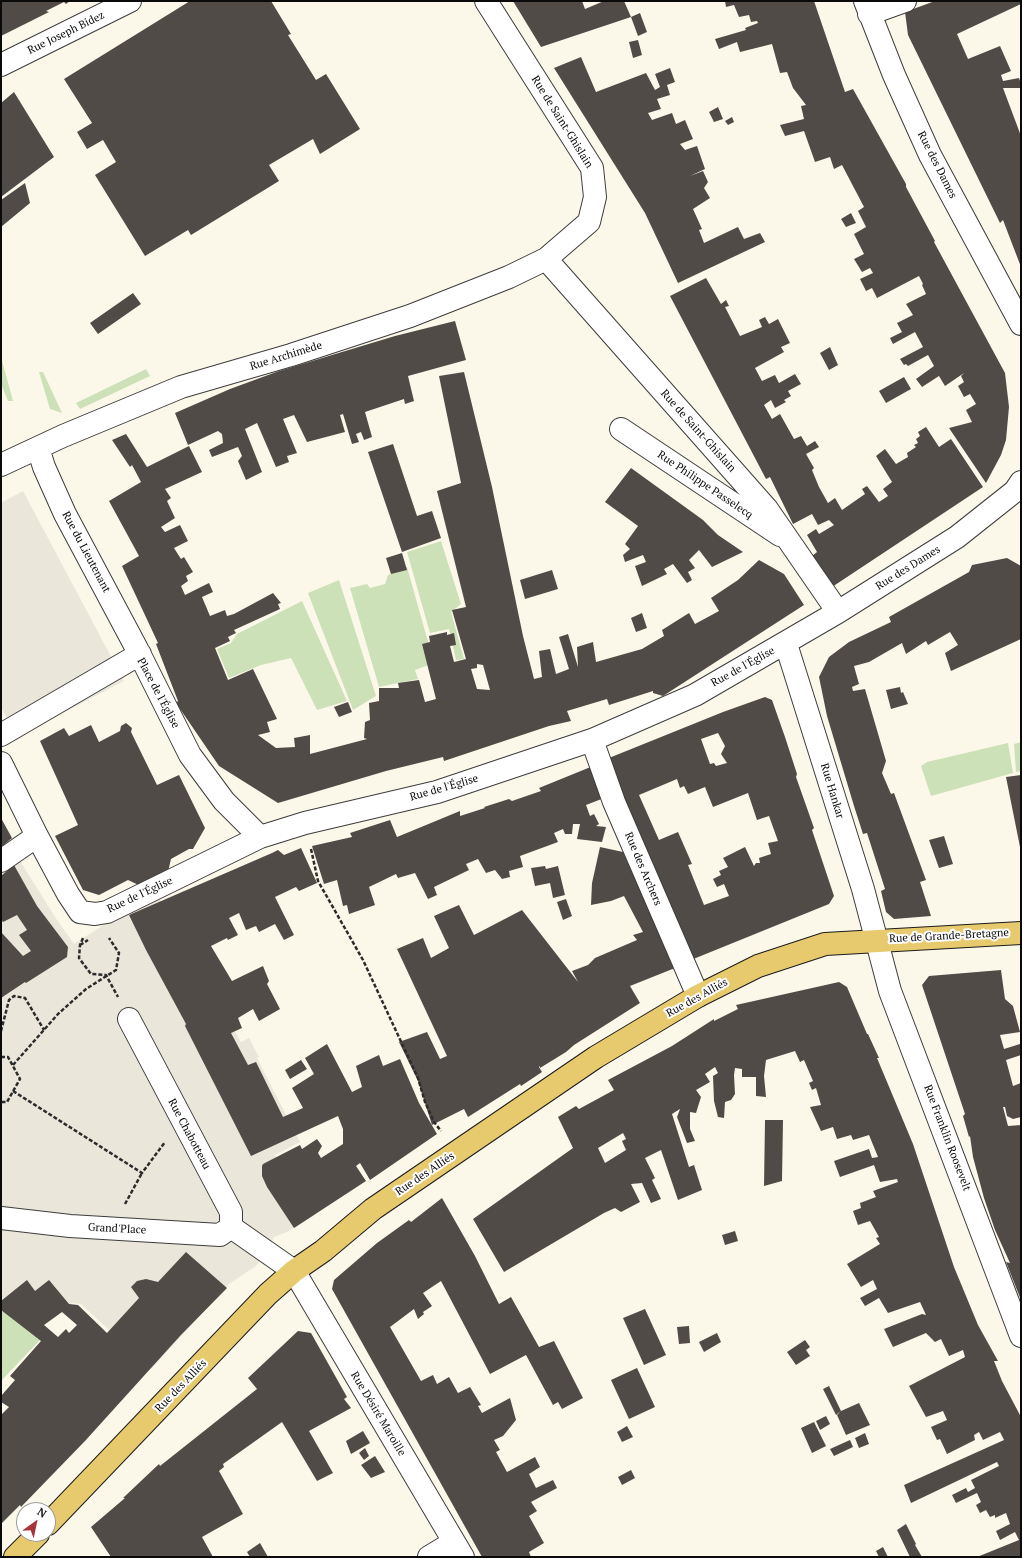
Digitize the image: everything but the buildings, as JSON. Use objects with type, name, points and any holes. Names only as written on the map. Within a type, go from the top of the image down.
[{"type":"main road","name":"Rue de Grande-Bretagne","points":[[876,940],[1021,933]]},
{"type":"main road","name":"Rue des Alliés","points":[[56,1516],[268,1294],[294,1271],[322,1251],[373,1209],[596,1057],[698,996],[758,966],[825,944],[876,940]]},
{"type":"main road","points":[[15,1557],[30,1542]]},
{"type":"street","name":"Rue Joseph Bidez","points":[[1,65],[130,1]]},
{"type":"street","name":"Rue de Saint-Ghislain","points":[[486,1],[592,168],[595,197],[589,222],[546,259],[509,276]]},
{"type":"street","points":[[867,8],[905,1]]},
{"type":"street","name":"Rue des Dames","points":[[867,8],[930,154],[1021,324]]},
{"type":"street","name":"Rue de Saint-Ghislain","points":[[546,259],[767,508],[838,612]]},
{"type":"street","name":"Rue Archimède","points":[[1,465],[63,436],[181,387],[410,316],[509,276]]},
{"type":"street","name":"Rue Philippe Passelecq","points":[[622,428],[789,541]]},
{"type":"street","name":"Rue du Lieutenant","points":[[38,448],[44,467],[66,514],[140,654]]},
{"type":"street","name":"Rue des Dames","points":[[786,644],[957,537],[1019,493]]},
{"type":"street","name":"Rue de l'Église","points":[[37,836],[68,894],[80,912],[96,914],[107,912],[260,837],[305,823],[436,792],[592,740],[695,695],[786,644]]},
{"type":"street","name":"Rue Hankar","points":[[786,644],[863,889],[876,940]]},
{"type":"street","name":"Place de l'Église","points":[[1,735],[140,654],[190,755],[224,801],[260,837]]},
{"type":"street","name":"Rue des Archers","points":[[592,740],[614,802],[698,996]]},
{"type":"street","points":[[1,764],[37,836],[1,861]]},
{"type":"street","name":"Rue Franklin Roosevelt","points":[[876,940],[890,991],[1021,1336]]},
{"type":"street","name":"Rue Chabotteau","points":[[129,1019],[183,1124],[231,1212],[231,1227]]},
{"type":"street","name":"Grand'Place","points":[[1,1218],[70,1226],[220,1235],[231,1227]]},
{"type":"street","points":[[231,1227],[294,1271]]},
{"type":"street","name":"Rue Désiré Maroille","points":[[294,1271],[459,1550]]},
{"type":"street","points":[[429,1557],[459,1550]]},
{"type":"path","points":[[305,823],[318,881],[363,960],[418,1078],[425,1102],[434,1122],[456,1153]]},
{"type":"path","points":[[13,1065],[58,1014],[86,989],[116,970],[119,953],[111,938],[104,936]]},
{"type":"path","points":[[83,938],[80,945],[79,958],[91,974],[106,975]]},
{"type":"path","points":[[80,945],[91,938]]},
{"type":"path","points":[[106,975],[129,1019]]},
{"type":"path","points":[[1,1030],[9,1000],[14,996],[25,998],[44,1030]]},
{"type":"path","points":[[1,1057],[8,1057],[20,1079],[7,1102],[1,1102]]},
{"type":"path","points":[[13,1091],[142,1173],[162,1145],[183,1124]]},
{"type":"green space","points":[[1,357],[13,401],[8,401],[1,384]]},
{"type":"green space","points":[[146,369],[150,376],[80,409],[76,403]]},
{"type":"green space","points":[[39,372],[43,372],[62,413],[50,409]]},
{"type":"green space","points":[[441,541],[461,604],[451,612],[464,659],[456,660],[449,629],[430,633],[407,552]]},
{"type":"green space","points":[[407,567],[434,663],[415,670],[418,679],[379,687],[350,588],[367,584],[370,588],[385,584],[388,575]]},
{"type":"green space","points":[[339,580],[376,696],[353,710],[308,593]]},
{"type":"green space","points":[[302,601],[347,701],[317,710],[291,658],[261,665],[229,678],[217,649],[231,643],[237,634]]},
{"type":"green space","points":[[1021,742],[1021,771],[1016,772],[1014,744]]},
{"type":"green space","points":[[1008,743],[1013,773],[931,796],[921,766],[927,762]]},
{"type":"green space","points":[[1,1306],[41,1339],[1,1381]]},
{"type":"shaded area","points":[[23,491],[124,681],[17,737],[1,707],[1,503]]},
{"type":"shaded area","points":[[20,861],[74,944],[128,909],[158,896],[241,1042],[249,1038],[259,1057],[257,1058],[300,1142],[275,1155],[315,1215],[287,1232],[274,1237],[257,1265],[229,1284],[151,1369],[81,1304],[72,1303],[30,1332],[1,1306],[1,869]]}]
